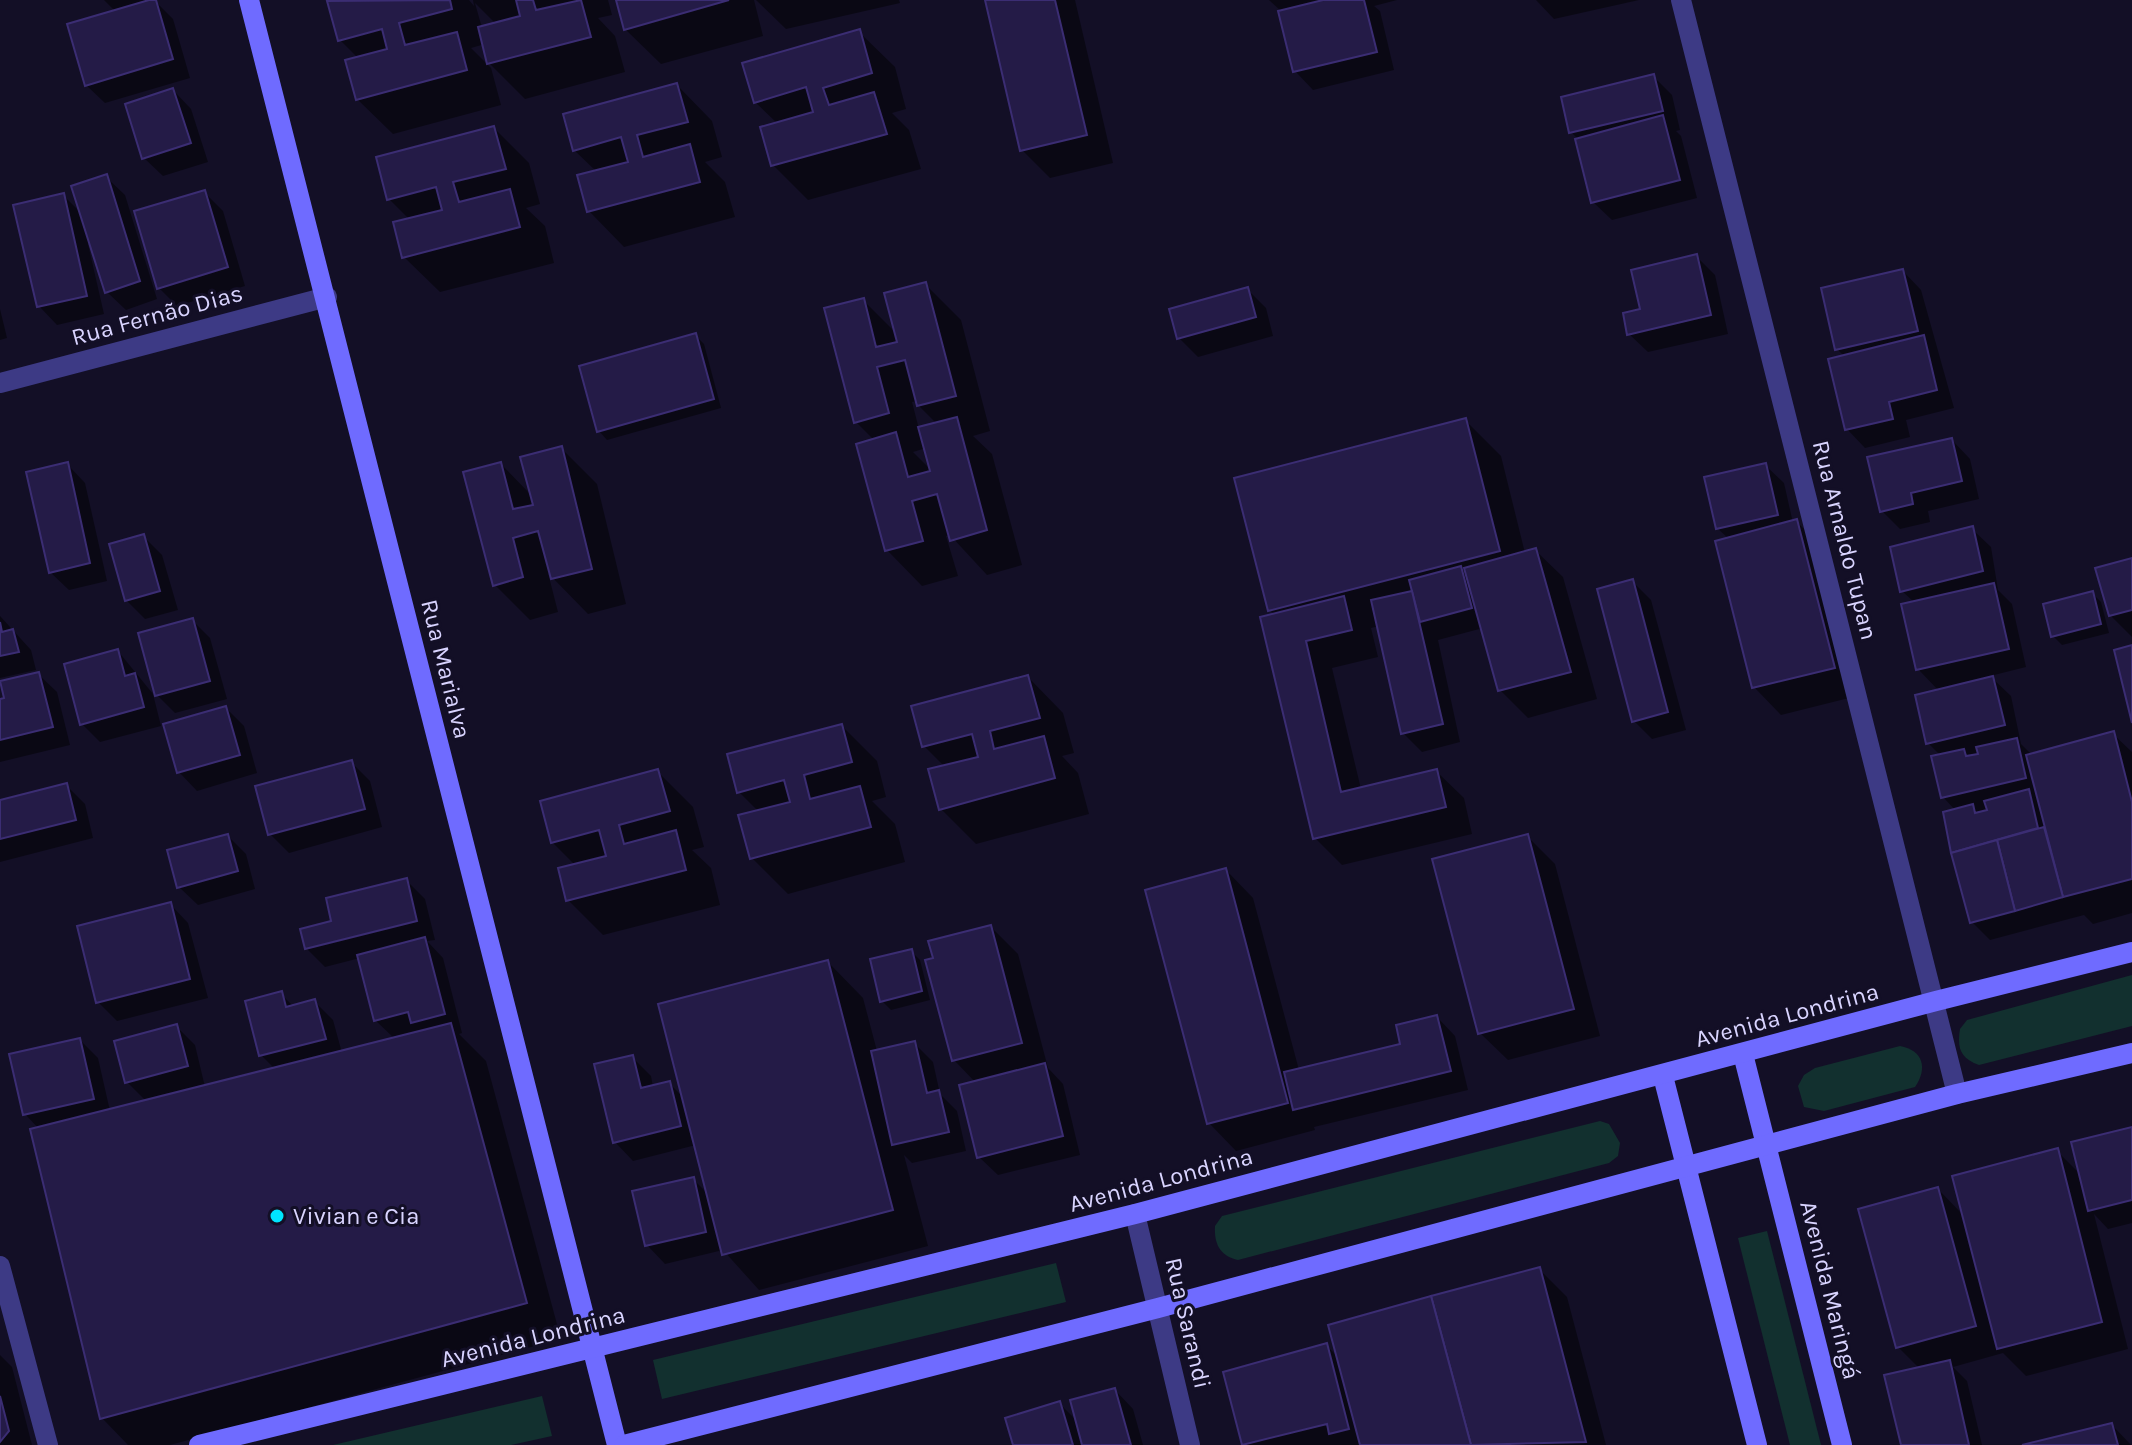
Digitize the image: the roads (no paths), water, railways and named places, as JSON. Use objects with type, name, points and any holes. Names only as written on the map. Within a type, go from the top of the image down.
[{"type":"main road","name":"Rua Marialva","points":[[249,0],[617,1445]]},
{"type":"main road","name":"Avenida Londrina","points":[[199,1445],[1135,1214],[1936,1001],[2132,952]]},
{"type":"main road","points":[[624,1445],[1767,1148],[1957,1094],[2132,1053]]},
{"type":"main road","name":"Avenida Maringá","points":[[1743,1054],[1842,1445]]},
{"type":"main road","points":[[1663,1076],[1757,1445]]},
{"type":"street","name":"Rua Arnaldo Tupan","points":[[1681,0],[1957,1094]]},
{"type":"street","name":"Rua Fernão Dias","points":[[0,383],[327,297]]},
{"type":"street","name":"Rua Sarandi","points":[[1135,1214],[1190,1445]]},
{"type":"street","points":[[0,1266],[48,1445]]},
{"type":"place","name":"Vivian e Cia","points":[[277,1216]]}]
